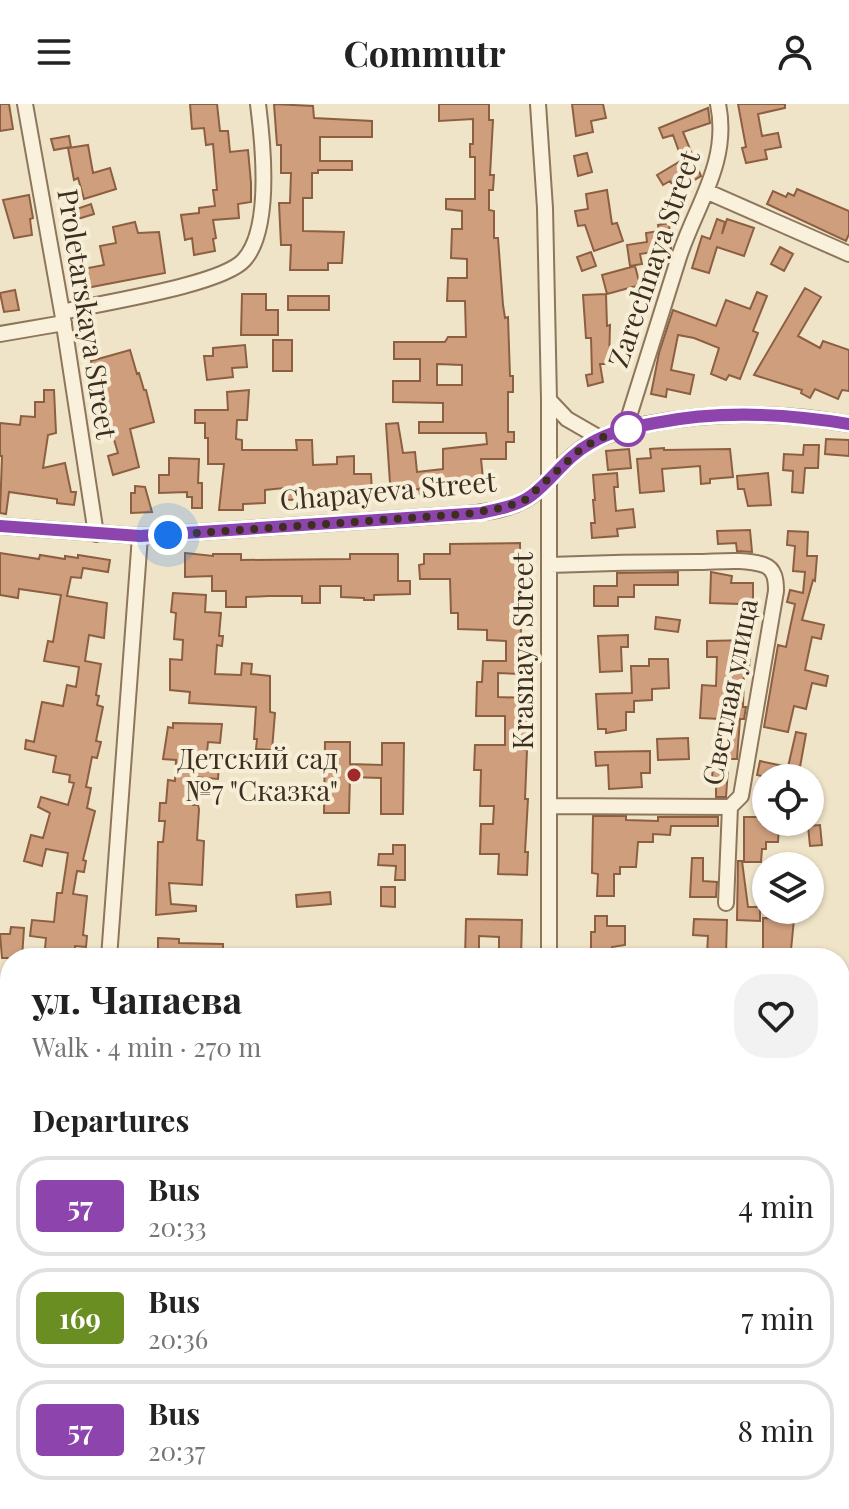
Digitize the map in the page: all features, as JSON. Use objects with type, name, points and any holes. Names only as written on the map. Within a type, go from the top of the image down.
[{"type":"street","name":"Proletarskaya Street","points":[[25,104],[63,318],[96,534]]},
{"type":"street","points":[[0,334],[206,280],[232,270],[246,259],[256,237],[261,211],[258,104]]},
{"type":"street","name":"Krasnaya Street","points":[[538,104],[545,208],[549,400],[549,948]]},
{"type":"street","name":"Zarechnaya Street","points":[[625,429],[681,253],[708,192],[720,150],[718,104]]},
{"type":"street","points":[[708,192],[849,254]]},
{"type":"street","points":[[549,400],[567,419],[600,438]]},
{"type":"street","name":"Chapayeva Street","points":[[0,526],[140,536],[481,513],[524,501],[581,449],[625,429],[739,414],[789,415],[849,424]]},
{"type":"street","points":[[110,948],[140,536]]},
{"type":"street","name":"Светлая улица","points":[[549,565],[720,562],[752,563],[765,565],[772,570],[776,591],[741,796],[730,807],[726,903]]},
{"type":"street","points":[[549,806],[730,807]]},
{"type":"building","points":[[0,104],[9,104],[13,129],[0,131]]},
{"type":"building","points":[[190,104],[217,104],[220,131],[228,131],[230,152],[248,150],[251,183],[251,202],[238,204],[239,218],[213,220],[215,251],[194,255],[192,238],[185,240],[181,215],[199,213],[199,208],[215,206],[213,190],[217,190],[213,144],[206,145],[204,128],[192,129]]},
{"type":"building","points":[[274,104],[313,106],[314,118],[372,121],[372,137],[320,137],[320,161],[352,161],[352,170],[318,170],[318,173],[312,173],[312,198],[303,198],[303,231],[344,232],[342,263],[328,263],[328,270],[290,270],[291,245],[281,245],[279,203],[290,203],[291,173],[281,173],[281,145],[277,145]]},
{"type":"building","points":[[439,104],[489,104],[489,120],[493,120],[490,175],[494,175],[493,190],[489,190],[489,210],[494,211],[494,238],[498,238],[503,305],[505,318],[508,317],[513,392],[508,392],[508,432],[514,432],[514,442],[506,442],[506,459],[481,459],[484,489],[469,491],[468,484],[440,487],[440,492],[420,494],[419,489],[397,491],[397,483],[390,483],[386,424],[398,423],[403,453],[415,452],[417,472],[443,469],[443,449],[487,444],[486,433],[419,433],[419,422],[443,422],[443,403],[393,402],[393,381],[420,381],[420,359],[394,359],[394,342],[445,342],[448,337],[466,337],[465,301],[447,301],[448,278],[467,278],[467,259],[451,258],[452,229],[462,229],[462,211],[446,209],[446,199],[475,199],[475,157],[470,157],[473,119],[439,121]],"holes":[[[437,364],[462,365],[462,385],[437,385]]]},
{"type":"building","points":[[572,104],[603,104],[606,118],[591,121],[593,132],[576,136]]},
{"type":"building","points":[[738,104],[785,104],[785,108],[758,114],[762,136],[778,133],[781,147],[765,150],[767,159],[746,163]]},
{"type":"building","points":[[708,108],[710,123],[683,132],[701,176],[676,191],[670,181],[663,185],[657,175],[682,160],[673,135],[663,138],[659,128]]},
{"type":"building","points":[[69,136],[71,147],[54,150],[51,139]]},
{"type":"building","points":[[88,145],[93,173],[110,168],[116,189],[84,199],[78,178],[74,180],[68,148]]},
{"type":"building","points":[[587,153],[592,172],[578,176],[574,156]]},
{"type":"building","points":[[797,189],[849,211],[846,241],[767,204],[773,191],[786,197],[788,193],[794,196]]},
{"type":"building","points":[[607,190],[612,224],[617,223],[623,241],[594,251],[585,225],[578,226],[575,211],[588,209],[586,194]]},
{"type":"building","points":[[29,195],[32,235],[14,238],[3,200]]},
{"type":"building","points":[[91,204],[94,214],[68,222],[65,213]]},
{"type":"building","points":[[717,219],[725,222],[722,234],[727,219],[754,228],[744,256],[717,247],[709,273],[692,268],[702,236],[710,239]]},
{"type":"building","points":[[135,222],[138,233],[159,232],[165,273],[81,289],[78,270],[104,265],[100,246],[116,243],[113,227]]},
{"type":"building","points":[[669,223],[671,249],[640,254],[642,264],[630,266],[627,245],[647,242],[646,233],[659,231],[658,225]]},
{"type":"building","points":[[780,247],[793,254],[784,271],[771,264]]},
{"type":"building","points":[[591,252],[596,266],[582,271],[577,257]]},
{"type":"building","points":[[635,266],[640,285],[607,294],[602,275]]},
{"type":"building","points":[[805,288],[821,297],[798,336],[820,348],[823,341],[849,350],[849,391],[842,390],[838,399],[815,389],[810,398],[801,393],[802,390],[754,375]]},
{"type":"building","points":[[15,290],[19,310],[4,312],[0,293]]},
{"type":"building","points":[[757,292],[767,296],[753,331],[758,333],[740,379],[729,375],[726,380],[711,374],[719,348],[678,335],[671,370],[694,375],[690,394],[667,389],[666,397],[651,394],[659,353],[673,310],[716,326],[726,300],[750,309]]},
{"type":"building","points":[[242,294],[266,294],[266,310],[278,310],[278,335],[241,335]]},
{"type":"building","points":[[606,294],[607,326],[610,325],[609,364],[600,364],[603,382],[588,386],[586,375],[592,374],[591,338],[586,338],[583,295]]},
{"type":"building","points":[[288,296],[329,296],[329,310],[288,310]]},
{"type":"building","points":[[273,340],[292,340],[292,371],[273,371]]},
{"type":"building","points":[[245,345],[247,367],[232,368],[233,377],[207,380],[204,356],[213,356],[213,348]]},
{"type":"building","points":[[130,350],[137,374],[146,390],[154,422],[130,429],[139,467],[113,475],[108,456],[118,453],[112,433],[105,435],[91,361]]},
{"type":"building","points":[[44,390],[54,390],[56,433],[48,435],[43,468],[65,463],[71,492],[76,492],[74,505],[57,503],[57,499],[9,492],[6,514],[0,513],[0,423],[20,425],[21,416],[35,417],[35,402],[44,402]]},
{"type":"building","points":[[249,390],[247,420],[237,420],[236,439],[242,440],[242,450],[297,450],[296,440],[312,440],[313,465],[337,464],[337,457],[354,456],[354,474],[371,474],[372,493],[284,500],[284,488],[265,490],[265,503],[243,504],[243,510],[219,510],[224,464],[208,464],[205,423],[195,423],[195,410],[228,410],[227,392]]},
{"type":"building","points":[[826,439],[849,440],[849,456],[825,454]]},
{"type":"building","points":[[804,445],[819,445],[818,468],[805,468],[803,493],[792,492],[793,471],[783,470],[784,454],[803,455]]},
{"type":"building","points":[[629,449],[631,468],[608,470],[606,451]]},
{"type":"building","points":[[650,449],[730,449],[733,477],[710,479],[710,483],[701,484],[700,466],[662,469],[664,491],[640,493],[637,459],[651,458]]},
{"type":"building","points":[[169,458],[199,459],[198,483],[202,483],[202,508],[192,508],[192,497],[187,497],[187,492],[159,493],[159,475],[169,475]]},
{"type":"building","points":[[617,473],[618,487],[614,487],[616,511],[633,509],[635,527],[617,529],[618,536],[592,538],[591,523],[595,523],[593,475]]},
{"type":"building","points":[[768,473],[771,505],[748,506],[744,489],[738,489],[737,476]]},
{"type":"building","points":[[135,486],[145,487],[152,512],[131,513],[131,493],[135,493]]},
{"type":"building","points":[[750,530],[752,552],[737,551],[736,543],[718,544],[717,531]]},
{"type":"building","points":[[788,531],[808,532],[807,556],[817,556],[815,581],[802,620],[824,625],[821,639],[812,637],[805,670],[828,676],[826,686],[812,683],[806,709],[794,706],[788,732],[764,727],[778,645],[786,647],[795,604],[787,602],[790,590],[803,593],[805,572],[793,571],[795,546],[787,545]]},
{"type":"building","points":[[520,543],[524,674],[498,673],[498,697],[528,698],[524,750],[527,750],[527,875],[498,874],[499,854],[480,854],[481,824],[493,824],[494,806],[480,806],[481,770],[474,770],[475,745],[505,745],[505,716],[476,716],[477,682],[482,682],[483,661],[506,661],[506,641],[487,640],[487,630],[458,629],[458,613],[451,613],[450,579],[420,579],[419,565],[424,564],[424,554],[450,554],[450,544]]},
{"type":"building","points":[[0,553],[39,559],[40,555],[65,559],[65,556],[78,558],[78,555],[110,560],[108,572],[83,568],[81,578],[71,577],[67,596],[107,603],[104,638],[89,635],[85,661],[101,664],[96,695],[99,696],[97,705],[103,707],[96,741],[101,742],[97,758],[92,757],[86,787],[91,788],[87,808],[95,811],[83,860],[86,861],[84,872],[77,871],[73,894],[87,896],[83,935],[87,936],[86,947],[45,948],[46,938],[30,936],[32,920],[54,922],[57,893],[62,893],[68,853],[46,849],[42,866],[24,861],[31,835],[43,838],[50,813],[38,807],[41,797],[68,805],[74,783],[69,782],[70,775],[53,772],[56,756],[25,749],[26,740],[34,742],[42,702],[63,706],[67,685],[76,687],[79,667],[44,661],[48,641],[53,642],[61,595],[19,589],[18,598],[0,595]]},
{"type":"building","points":[[185,553],[213,556],[241,554],[241,560],[350,559],[350,554],[398,554],[398,581],[410,581],[410,594],[374,595],[374,600],[364,600],[341,597],[341,586],[320,586],[320,603],[302,603],[302,596],[269,596],[246,597],[246,607],[226,607],[226,591],[212,591],[212,576],[185,577]]},
{"type":"building","points":[[678,572],[678,585],[634,585],[634,597],[618,597],[618,606],[594,606],[594,586],[617,586],[617,573]]},
{"type":"building","points":[[711,572],[732,576],[731,583],[753,583],[753,615],[740,614],[740,604],[710,603]]},
{"type":"building","points":[[173,593],[206,595],[205,612],[221,613],[219,636],[223,636],[222,646],[217,645],[215,674],[241,675],[242,663],[252,664],[251,674],[270,676],[270,712],[275,713],[272,750],[256,749],[256,707],[189,703],[190,692],[170,690],[170,659],[182,660],[183,640],[174,639],[176,613],[171,612]]},
{"type":"building","points":[[656,617],[680,620],[678,632],[655,629]]},
{"type":"building","points":[[628,635],[628,647],[621,647],[622,671],[600,672],[598,636]]},
{"type":"building","points":[[750,640],[749,673],[744,673],[743,707],[746,707],[744,719],[740,719],[737,759],[725,759],[725,747],[720,747],[721,719],[700,718],[702,685],[716,686],[717,657],[707,657],[707,641]]},
{"type":"building","points":[[649,659],[668,659],[669,688],[652,689],[652,700],[634,701],[634,712],[626,712],[626,730],[606,733],[606,729],[598,729],[596,694],[632,693],[631,666],[649,666]]},
{"type":"building","points":[[173,723],[222,724],[220,743],[208,742],[206,764],[219,765],[218,779],[195,777],[193,805],[198,805],[199,809],[197,840],[204,841],[202,885],[169,883],[171,904],[196,906],[196,911],[156,915],[158,842],[163,842],[165,821],[159,821],[160,803],[166,803],[168,780],[175,781],[176,760],[163,759],[168,727],[173,728]]},
{"type":"building","points":[[796,732],[806,734],[801,764],[789,764]]},
{"type":"building","points":[[688,738],[689,759],[658,760],[657,739]]},
{"type":"building","points":[[325,742],[350,742],[350,764],[382,765],[382,743],[404,743],[403,814],[381,814],[381,778],[350,777],[349,813],[324,813]]},
{"type":"building","points":[[650,751],[650,773],[641,773],[642,787],[609,789],[608,765],[596,766],[595,752]]},
{"type":"building","points":[[713,768],[728,769],[726,797],[716,797]]},
{"type":"building","points":[[593,816],[626,816],[626,820],[658,821],[658,817],[718,817],[718,826],[671,826],[670,835],[653,834],[653,842],[638,842],[636,867],[620,867],[620,874],[614,874],[614,896],[597,896],[598,874],[592,873]]},
{"type":"building","points":[[744,817],[752,817],[752,836],[778,836],[778,842],[766,842],[766,849],[752,852],[752,862],[744,862]]},
{"type":"building","points":[[809,836],[821,836],[822,845],[810,846]]},
{"type":"building","points":[[393,845],[405,845],[405,880],[395,880],[396,866],[378,865],[379,854],[393,854]]},
{"type":"building","points":[[692,858],[703,858],[703,881],[717,882],[716,897],[690,897]]},
{"type":"building","points":[[738,861],[742,861],[752,921],[737,920]]},
{"type":"building","points":[[381,887],[395,887],[395,907],[381,906]]},
{"type":"building","points":[[330,892],[331,904],[297,907],[296,895]]},
{"type":"building","points":[[595,916],[607,916],[607,926],[625,926],[625,945],[591,948],[591,932],[595,932]]},
{"type":"building","points":[[466,919],[522,920],[521,948],[499,948],[499,937],[479,936],[479,948],[465,948]]},
{"type":"building","points":[[694,919],[727,920],[726,948],[707,948],[708,936],[693,935]]},
{"type":"building","points":[[763,924],[794,924],[791,948],[763,948]]},
{"type":"building","points":[[11,927],[24,928],[23,948],[1,948],[0,934],[10,934]]},
{"type":"building","points":[[158,938],[179,939],[179,943],[223,944],[223,948],[158,948]]},
{"type":"bus line","name":"57","points":[[0,526],[140,536],[481,513],[519,503],[533,495],[581,449],[625,429],[685,419],[766,413],[849,424]]},
{"type":"place","name":"Детский сад №7 \"Сказка\"","points":[[354,775]]},
{"type":"route","points":[[168,535],[481,513],[519,503],[533,495],[581,449],[600,438],[628,429]]}]
